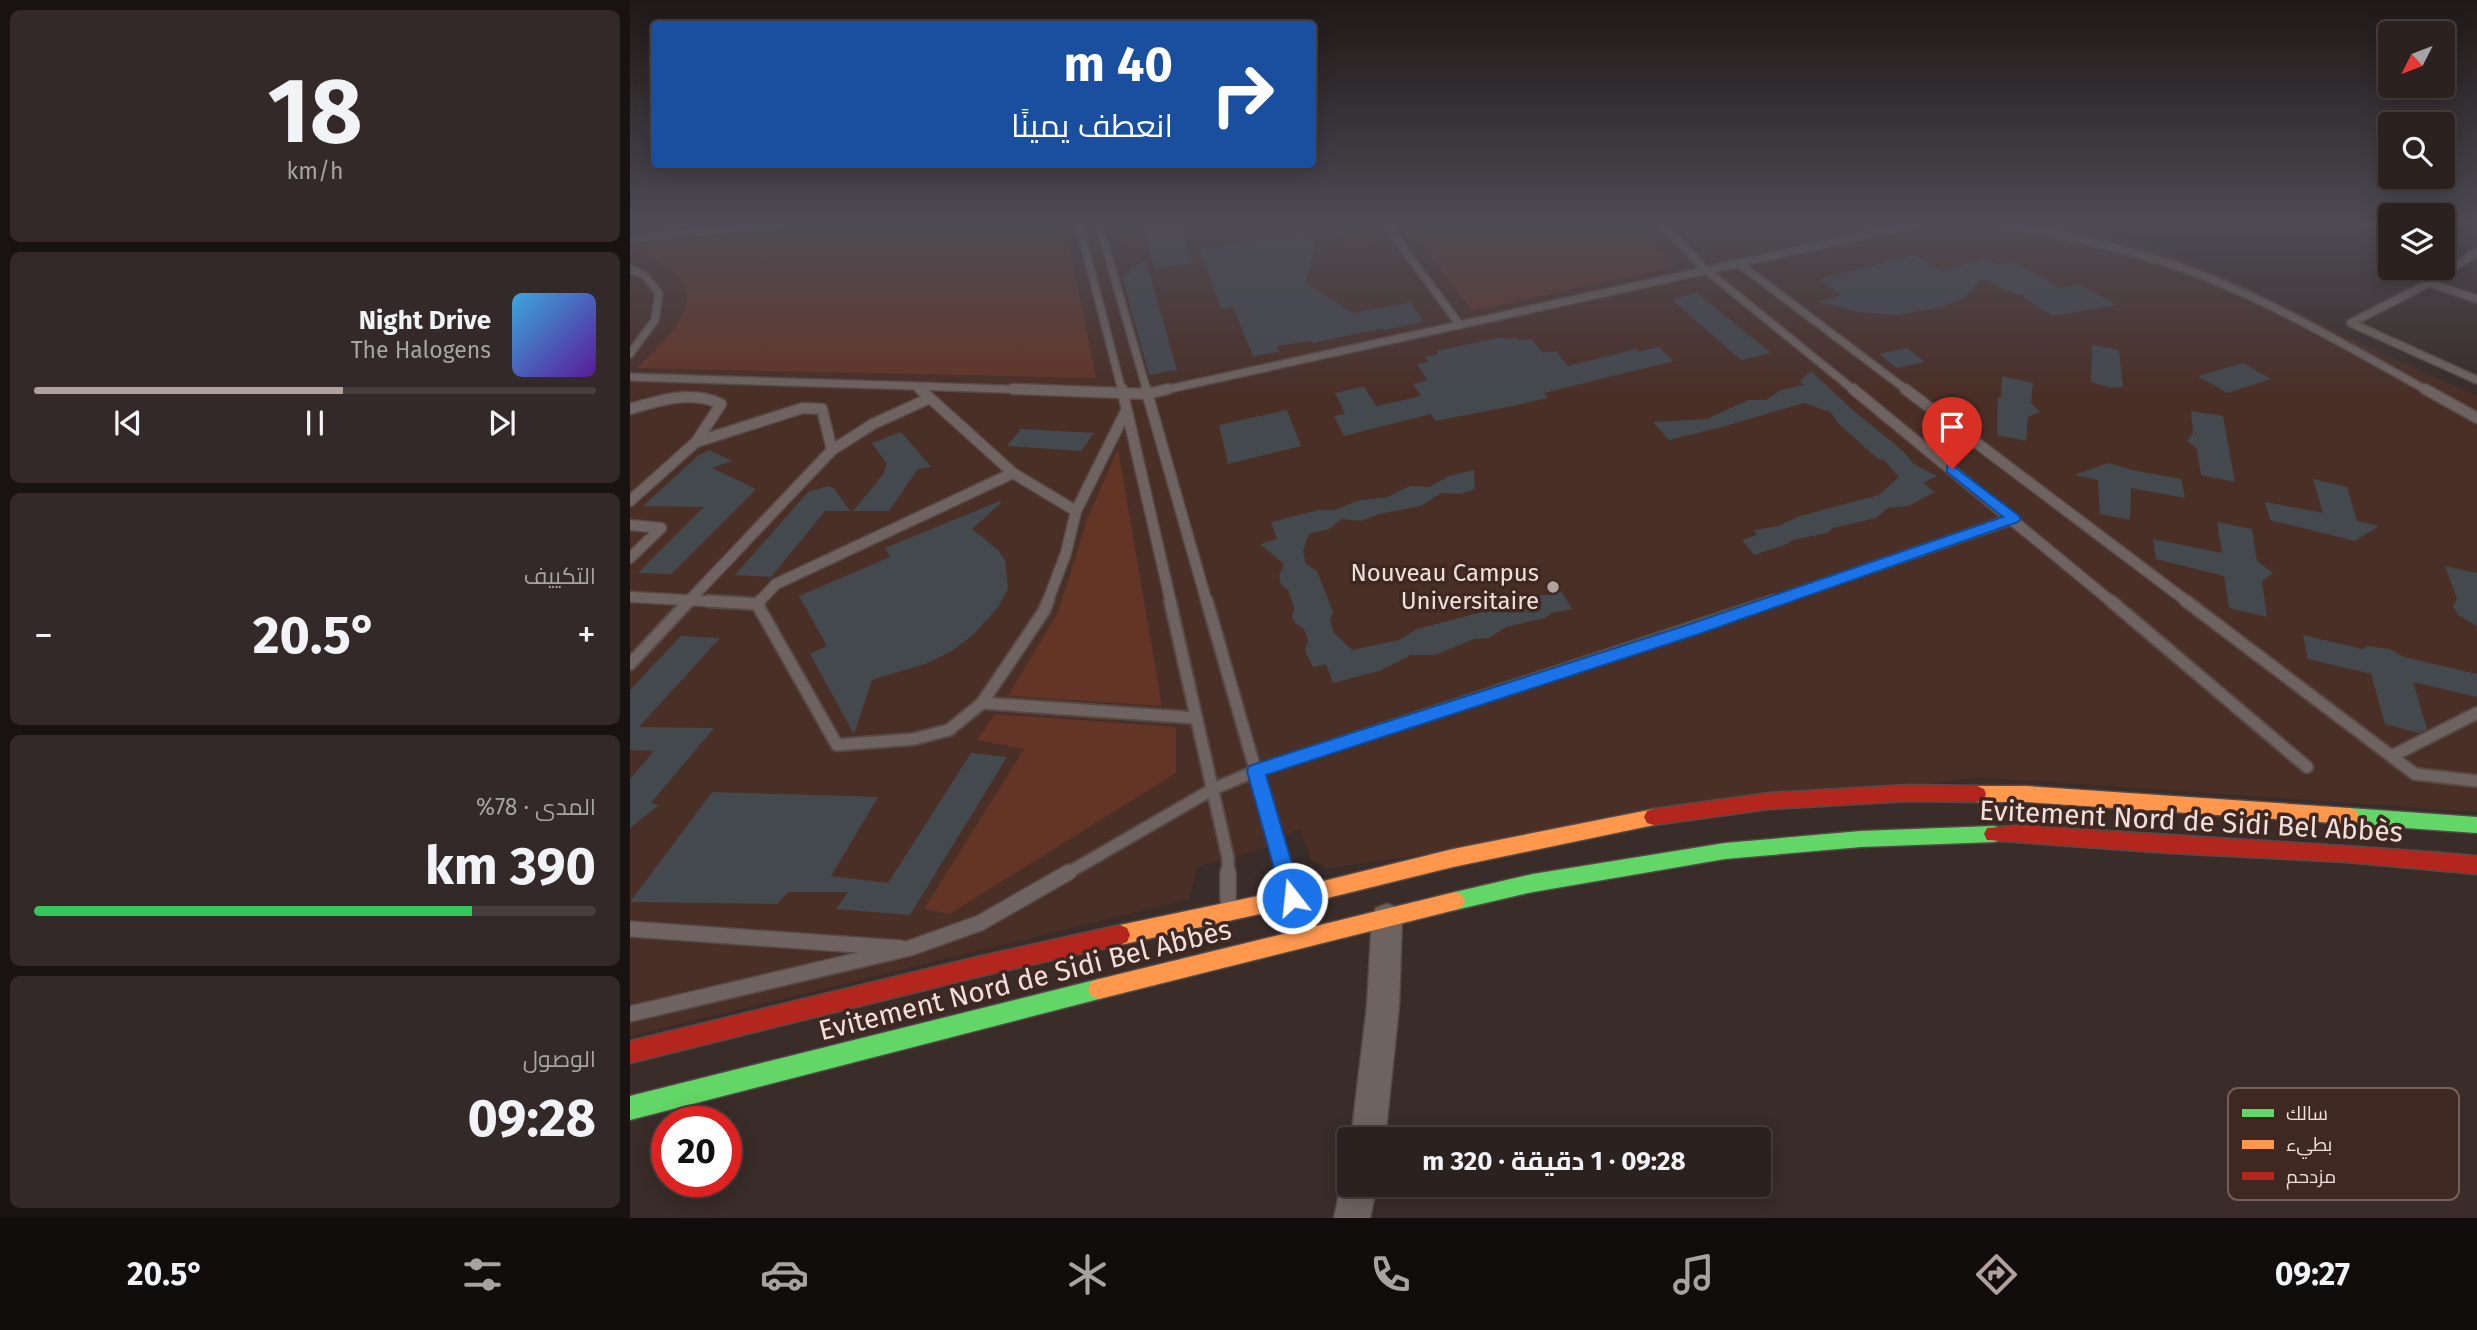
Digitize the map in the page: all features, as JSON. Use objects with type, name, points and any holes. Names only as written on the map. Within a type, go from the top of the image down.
[{"type":"highway","name":"Evitement Nord de Sidi Bel Abbès","points":[[630,1052],[977,967],[1292,898],[1453,858],[1625,821],[1769,801],[1877,794],[2026,794],[2477,825]]},
{"type":"highway","name":"Evitement Nord de Sidi Bel Abbès","points":[[630,1108],[1533,883],[1725,851],[1861,839],[2024,833],[2169,845],[2346,853],[2477,865]]},
{"type":"street","points":[[1369,1127],[1382,1006],[1387,918]]},
{"type":"street","points":[[1352,1218],[1356,1197]]},
{"type":"lane","points":[[630,354],[655,320],[659,293],[649,281]]},
{"type":"lane","points":[[1094,281],[1111,342],[1120,393],[1228,859],[1228,912]]},
{"type":"lane","points":[[1115,281],[1292,898]]},
{"type":"lane","points":[[1427,281],[1460,325]]},
{"type":"lane","points":[[630,377],[1147,394],[1658,281]]},
{"type":"lane","points":[[1719,281],[2013,519],[2307,766]]},
{"type":"lane","points":[[1762,281],[2394,755],[2415,774],[2477,781]]},
{"type":"lane","points":[[2213,281],[2228,286],[2477,418]]},
{"type":"lane","points":[[2432,281],[2351,323],[2477,380]]},
{"type":"lane","points":[[2429,283],[2477,299]]},
{"type":"lane","points":[[916,386],[1013,472],[1076,512]]},
{"type":"lane","points":[[630,409],[681,397],[709,396],[721,404],[696,442],[630,501]]},
{"type":"lane","points":[[630,664],[832,450],[873,424],[930,398]]},
{"type":"lane","points":[[696,442],[803,408],[822,409],[832,450]]},
{"type":"lane","points":[[757,604],[837,745],[914,739],[949,730],[982,703],[1044,611],[1066,553],[1076,512],[1125,413]]},
{"type":"lane","points":[[757,604],[776,584],[1013,472]]},
{"type":"lane","points":[[630,1014],[730,993],[910,948],[980,923],[1213,789],[1256,771],[1693,629],[2013,519]]},
{"type":"lane","points":[[630,525],[661,528],[630,558]]},
{"type":"lane","points":[[630,597],[757,604]]},
{"type":"lane","points":[[982,703],[1196,718]]},
{"type":"lane","points":[[2394,755],[2477,713]]},
{"type":"lane","points":[[630,929],[910,948]]},
{"type":"shaded area","name":"Nouveau Campus Universitaire","points":[[630,281],[2235,281],[2379,352],[2477,396],[2477,812],[1978,777],[1328,868],[1311,860],[1300,829],[1285,835],[1276,845],[1197,867],[1189,899],[630,1036]]},
{"type":"shaded area","points":[[680,281],[1076,281],[1096,378],[637,368],[670,333],[681,317],[686,302],[685,288]]},
{"type":"shaded area","points":[[1449,281],[1610,281],[1472,311]]},
{"type":"shaded area","points":[[1118,449],[1162,706],[1008,696],[1058,612],[1087,520]]},
{"type":"shaded area","points":[[995,714],[1176,727],[1176,773],[949,914],[924,909],[1024,749],[977,740]]},
{"type":"building","points":[[1124,281],[1152,281],[1177,370],[1149,375]]},
{"type":"building","points":[[1211,281],[1307,281],[1353,313],[1411,302],[1423,322],[1313,343],[1277,346],[1279,352],[1253,356],[1233,307],[1221,309]]},
{"type":"building","points":[[1822,281],[1980,281],[1965,297],[1943,307],[1896,315],[1859,312],[1818,302],[1841,295]]},
{"type":"building","points":[[1986,281],[2049,281],[2062,288],[2080,284],[2117,305],[2053,316],[2024,298],[2023,294],[2017,295]]},
{"type":"building","points":[[1697,293],[1771,353],[1741,360],[1671,299]]},
{"type":"building","points":[[1503,337],[1505,340],[1516,337],[1519,341],[1531,339],[1543,353],[1556,351],[1568,366],[1636,349],[1638,352],[1658,347],[1674,361],[1544,393],[1548,398],[1435,421],[1431,414],[1344,436],[1334,416],[1345,414],[1335,393],[1364,386],[1376,406],[1421,396],[1413,384],[1427,380],[1417,364],[1428,362],[1425,357],[1438,354],[1436,351]]},
{"type":"building","points":[[2092,345],[2119,350],[2123,387],[2111,388],[2091,382]]},
{"type":"building","points":[[1907,348],[1925,362],[1897,368],[1879,354]]},
{"type":"building","points":[[2243,363],[2271,379],[2227,393],[2198,376]]},
{"type":"building","points":[[1811,371],[1855,412],[1902,450],[1914,464],[1937,476],[1923,483],[1935,492],[1908,506],[1888,508],[1876,518],[1793,540],[1754,555],[1742,540],[1757,535],[1754,530],[1778,526],[1800,516],[1879,495],[1899,477],[1885,461],[1877,458],[1839,424],[1830,412],[1804,403],[1669,440],[1653,422],[1707,419],[1748,400],[1766,400],[1781,390],[1804,385],[1800,381]]},
{"type":"building","points":[[2002,376],[2033,383],[2031,403],[2040,412],[2028,417],[2026,441],[1997,435],[1998,397],[2001,398]]},
{"type":"building","points":[[1287,410],[1301,446],[1228,464],[1219,425]]},
{"type":"building","points":[[2191,411],[2223,416],[2235,482],[2201,475],[2197,449],[2187,441],[2193,433]]},
{"type":"building","points":[[1021,429],[1094,433],[1081,451],[1007,446]]},
{"type":"building","points":[[901,432],[931,467],[918,469],[889,511],[853,511],[882,476],[887,464],[872,443]]},
{"type":"building","points":[[709,450],[732,461],[712,468],[756,489],[671,574],[638,573],[704,507],[643,506],[699,455]]},
{"type":"building","points":[[2109,463],[2181,479],[2185,498],[2131,488],[2130,520],[2100,514],[2098,480],[2074,475]]},
{"type":"building","points":[[1474,470],[1475,489],[1460,494],[1441,493],[1421,506],[1379,514],[1361,521],[1342,519],[1329,529],[1309,534],[1303,551],[1306,564],[1317,571],[1333,612],[1330,621],[1334,633],[1352,650],[1399,640],[1417,629],[1498,608],[1527,595],[1550,595],[1561,591],[1572,609],[1506,627],[1489,638],[1474,639],[1435,655],[1411,655],[1379,671],[1333,683],[1326,664],[1313,667],[1305,651],[1308,640],[1304,629],[1295,623],[1292,616],[1294,608],[1288,590],[1281,585],[1279,575],[1284,564],[1260,544],[1277,539],[1271,522],[1319,510],[1335,510],[1356,501],[1387,497],[1410,486],[1429,487],[1449,476]]},
{"type":"building","points":[[2313,479],[2347,487],[2357,521],[2379,526],[2355,541],[2270,520],[2265,502],[2323,513]]},
{"type":"building","points":[[828,486],[834,488],[850,511],[825,511],[771,577],[735,575],[808,492]]},
{"type":"building","points":[[1000,501],[1001,503],[972,529],[998,550],[1005,560],[1008,589],[999,606],[974,634],[953,650],[928,663],[872,680],[854,734],[810,654],[827,646],[799,596],[890,557],[885,548]]},
{"type":"building","points":[[2217,522],[2252,529],[2257,561],[2273,573],[2262,581],[2267,617],[2229,608],[2224,576],[2156,559],[2153,539],[2222,553]]},
{"type":"building","points":[[2445,566],[2477,573],[2477,626],[2458,615],[2453,606],[2457,599]]},
{"type":"building","points":[[2303,635],[2362,649],[2368,646],[2390,649],[2404,657],[2477,674],[2477,697],[2413,682],[2427,729],[2419,733],[2385,724],[2371,674],[2308,659]]},
{"type":"building","points":[[681,636],[720,638],[639,727],[714,728],[651,803],[659,805],[630,828],[630,779],[654,751],[630,750],[630,690]]},
{"type":"building","points":[[971,753],[1007,757],[910,915],[836,909],[848,892],[788,892],[777,904],[630,902],[712,792],[878,797],[831,876],[888,883]]},
{"type":"traffic: fast","points":[[2349,816],[2477,825]]},
{"type":"traffic: fast","points":[[1455,901],[1533,883],[1725,851],[1861,839],[1994,834]]},
{"type":"traffic: fast","points":[[630,1108],[1099,989]]},
{"type":"traffic: slow","points":[[1977,794],[2026,794],[2349,816]]},
{"type":"traffic: slow","points":[[1120,935],[1291,898],[1453,858],[1654,817]]},
{"type":"traffic: slow","points":[[1099,989],[1455,901]]},
{"type":"traffic: jam","points":[[1654,817],[1769,801],[1910,793],[1977,794]]},
{"type":"traffic: jam","points":[[1994,834],[2024,833],[2169,845],[2346,853],[2477,865]]},
{"type":"traffic: jam","points":[[630,1052],[1120,935]]},
{"type":"place","name":"Nouveau Campus Universitaire","points":[[1553,587]]},
{"type":"route","points":[[1292,898],[1256,771],[1693,629],[2013,519],[1952,469]]}]
